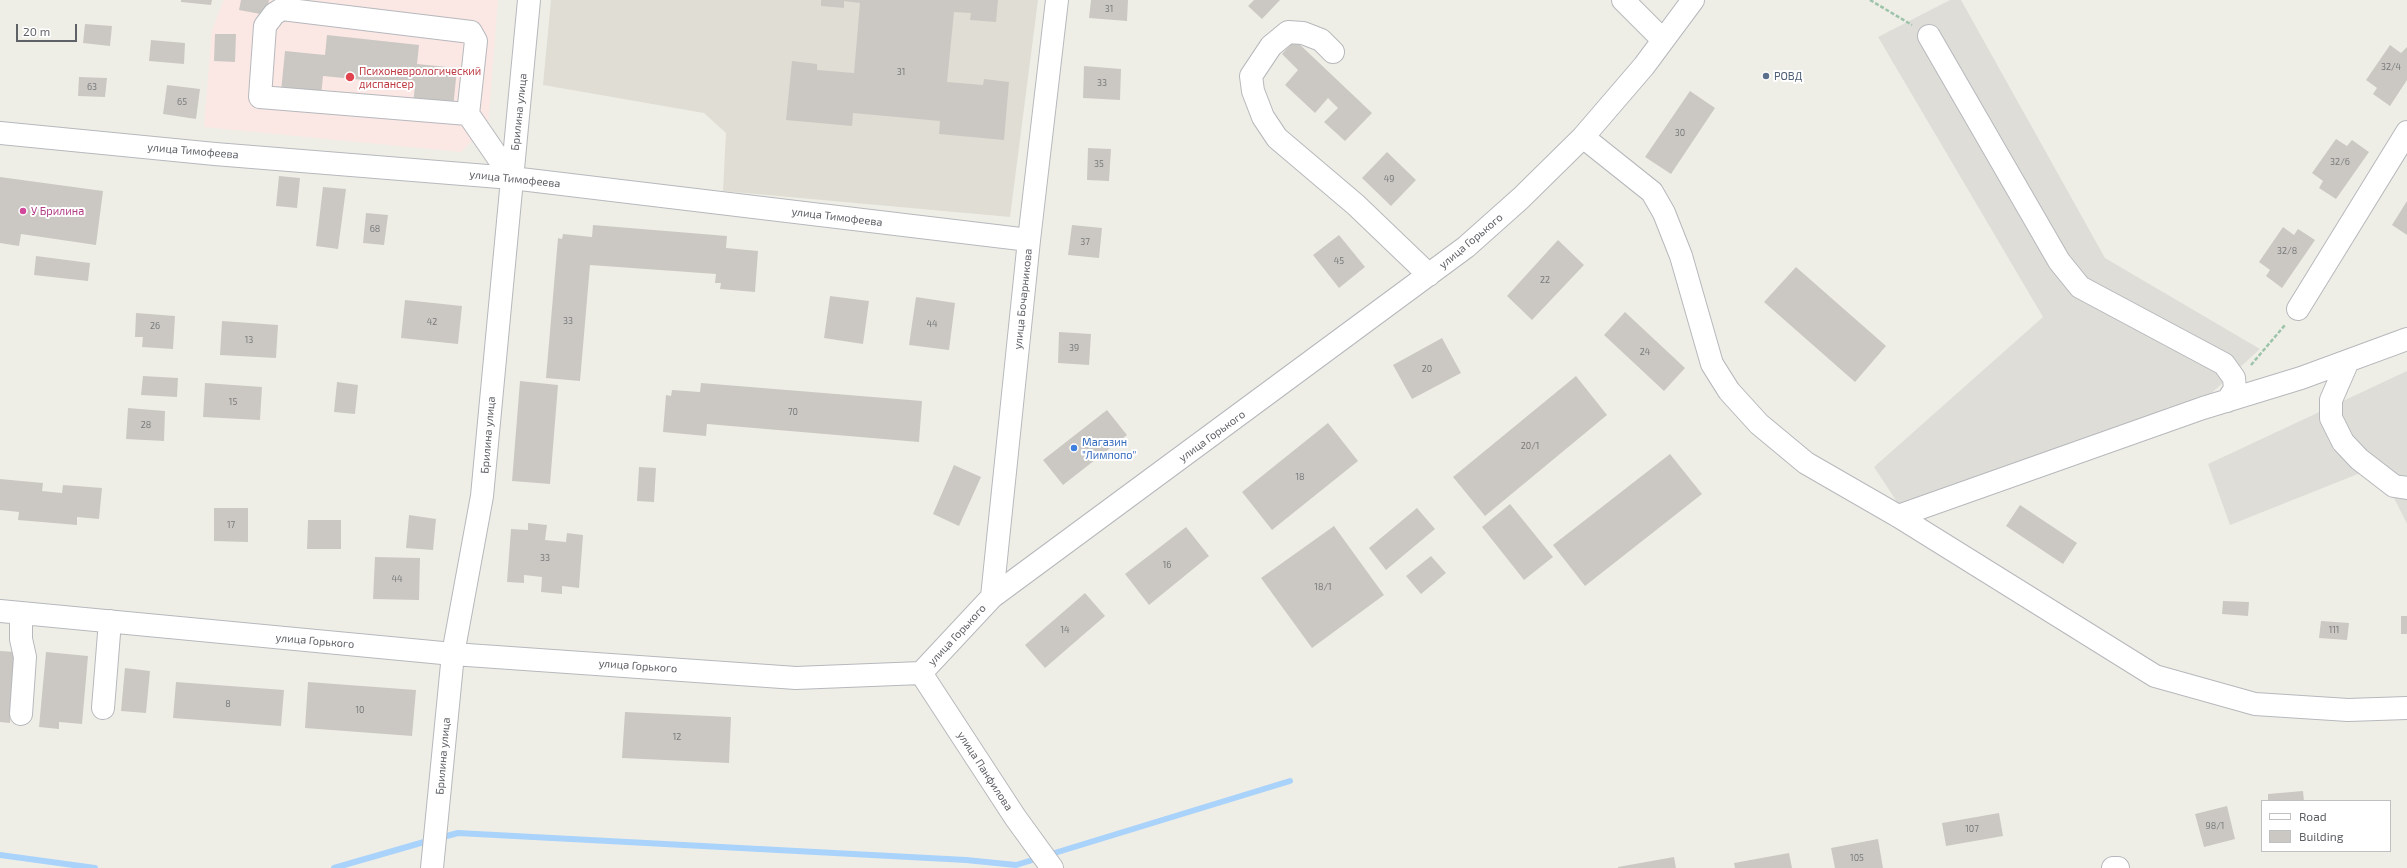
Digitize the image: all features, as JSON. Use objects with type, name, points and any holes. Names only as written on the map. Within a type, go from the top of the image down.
[{"type":"street","name":"Брилина улица","points":[[432,868],[453,654],[482,496],[530,0]]},
{"type":"street","name":"улица Бочарникова","points":[[992,597],[1029,240],[1057,0]]},
{"type":"street","points":[[1623,0],[1663,40]]},
{"type":"street","name":"улица Горького","points":[[10,612],[453,654],[796,678],[921,673],[992,597],[1466,247],[1521,198],[1583,136],[1644,66],[1693,0]]},
{"type":"street","points":[[468,114],[260,97],[265,26],[274,14],[282,9],[471,32],[476,41],[468,114],[512,178]]},
{"type":"street","points":[[1333,52],[1321,40],[1303,33],[1288,32],[1271,46],[1251,76],[1253,91],[1263,117],[1277,138],[1356,205],[1429,275]]},
{"type":"street","points":[[1929,36],[2059,261],[2080,287],[2224,364],[2234,378],[2235,389],[2227,401]]},
{"type":"street","points":[[2298,309],[2407,132]]},
{"type":"street","name":"улица Тимофеева","points":[[0,133],[223,154],[512,178],[1029,240]]},
{"type":"street","points":[[1583,136],[1652,192],[1664,213],[1681,256],[1712,364],[1728,390],[1759,424],[1806,463],[1898,516],[2155,676],[2255,704],[2348,710],[2407,708]]},
{"type":"street","points":[[1898,516],[2227,401],[2405,341]]},
{"type":"street","points":[[2348,361],[2331,400],[2331,418],[2343,442],[2359,459],[2394,486],[2407,488]]},
{"type":"street","points":[[10,612],[21,639],[26,657],[21,714]]},
{"type":"street","points":[[103,708],[110,621]]},
{"type":"street","name":"улица Панфилова","points":[[921,673],[1015,817],[1052,868]]},
{"type":"street","points":[[2113,868],[2118,868]]},
{"type":"path","points":[[1870,0],[1929,36]]},
{"type":"path","points":[[2234,378],[2252,365],[2298,309]]},
{"type":"shaded area","name":"Психоневрологический диспансер","points":[[224,0],[498,0],[488,125],[461,152],[204,127],[212,30]]},
{"type":"shaded area","points":[[551,0],[1038,0],[1010,217],[723,191],[726,133],[704,113],[543,85]]},
{"type":"shaded area","points":[[1950,0],[1961,0],[2105,258],[2260,349],[2204,400],[1901,508],[1874,467],[2043,317],[1878,37]]},
{"type":"shaded area","points":[[2407,371],[2407,524],[2378,466],[2230,525],[2208,464]]},
{"type":"building","points":[[181,0],[212,0],[211,5],[181,2]]},
{"type":"building","points":[[241,0],[269,0],[266,15],[239,10]]},
{"type":"building","points":[[821,0],[998,0],[996,22],[970,20],[971,13],[954,12],[947,82],[983,85],[984,79],[1009,82],[1004,140],[939,134],[940,121],[853,113],[852,126],[786,120],[792,61],[817,64],[817,70],[854,73],[860,3],[844,1],[844,8],[821,6]]},
{"type":"building","points":[[1091,0],[1128,0],[1127,21],[1089,18]]},
{"type":"building","points":[[1254,0],[1280,0],[1262,19],[1248,6]]},
{"type":"building","points":[[85,24],[112,26],[110,46],[83,43]]},
{"type":"building","points":[[215,34],[236,34],[235,62],[214,61]]},
{"type":"building","points":[[327,35],[419,45],[417,64],[457,68],[453,109],[413,105],[415,85],[323,76],[321,96],[281,92],[285,51],[325,55]]},
{"type":"building","points":[[151,40],[185,43],[184,64],[149,61]]},
{"type":"building","points":[[1295,40],[1372,113],[1345,141],[1324,122],[1338,108],[1328,98],[1315,113],[1285,85],[1298,70],[1282,54]]},
{"type":"building","points":[[2390,45],[2401,53],[2407,47],[2407,80],[2390,106],[2373,94],[2377,88],[2366,80]]},
{"type":"building","points":[[1084,66],[1121,69],[1120,100],[1083,98]]},
{"type":"building","points":[[79,77],[107,78],[105,97],[78,96]]},
{"type":"building","points":[[167,85],[200,89],[196,119],[163,114]]},
{"type":"building","points":[[1690,91],[1715,108],[1671,174],[1645,157]]},
{"type":"building","points":[[2336,139],[2347,146],[2352,140],[2369,152],[2336,199],[2319,188],[2323,181],[2312,173]]},
{"type":"building","points":[[1088,148],[1111,149],[1109,181],[1087,180]]},
{"type":"building","points":[[1387,152],[1416,180],[1391,206],[1362,178]]},
{"type":"building","points":[[279,176],[300,178],[297,208],[276,206]]},
{"type":"building","name":"У Брилина","points":[[0,177],[103,191],[96,245],[21,234],[19,246],[0,243]]},
{"type":"building","points":[[323,187],[346,189],[338,249],[316,246]]},
{"type":"building","points":[[2407,201],[2407,235],[2392,225]]},
{"type":"building","points":[[366,213],[388,215],[384,245],[363,243]]},
{"type":"building","points":[[593,225],[727,236],[726,248],[758,251],[755,292],[720,289],[721,283],[715,283],[716,274],[590,265],[580,381],[546,378],[558,238],[562,239],[563,234],[592,237]]},
{"type":"building","points":[[1072,225],[1102,228],[1099,258],[1068,255]]},
{"type":"building","points":[[2283,227],[2294,235],[2298,229],[2315,240],[2282,288],[2266,276],[2270,270],[2259,262]]},
{"type":"building","points":[[1339,235],[1365,267],[1339,288],[1313,255]]},
{"type":"building","points":[[1558,240],[1584,265],[1532,320],[1507,296]]},
{"type":"building","points":[[36,256],[90,263],[88,281],[34,275]]},
{"type":"building","points":[[1796,267],[1886,346],[1855,382],[1764,302]]},
{"type":"building","points":[[830,296],[869,301],[863,344],[824,338]]},
{"type":"building","points":[[916,297],[955,303],[949,350],[909,345]]},
{"type":"building","points":[[405,300],[462,306],[458,344],[401,338]]},
{"type":"building","points":[[1625,312],[1685,368],[1664,391],[1604,335]]},
{"type":"building","points":[[136,313],[175,316],[173,349],[142,347],[143,337],[135,337]]},
{"type":"building","points":[[222,321],[278,325],[276,358],[220,355]]},
{"type":"building","points":[[1059,332],[1091,334],[1089,365],[1058,363]]},
{"type":"building","points":[[1442,338],[1461,373],[1412,399],[1393,365]]},
{"type":"building","points":[[143,376],[178,378],[177,397],[141,395]]},
{"type":"building","points":[[1576,376],[1607,415],[1485,516],[1453,477]]},
{"type":"building","points":[[520,381],[558,385],[550,484],[512,481]]},
{"type":"building","points":[[337,382],[358,385],[355,414],[334,412]]},
{"type":"building","points":[[205,383],[262,387],[260,420],[203,417]]},
{"type":"building","points":[[701,383],[922,401],[919,442],[707,424],[706,436],[663,432],[666,395],[671,396],[672,390],[700,392]]},
{"type":"building","points":[[128,408],[165,411],[164,441],[126,439]]},
{"type":"building","points":[[1107,410],[1127,435],[1063,485],[1043,460]]},
{"type":"building","points":[[1328,423],[1358,461],[1272,530],[1242,492]]},
{"type":"building","points":[[1670,454],[1702,494],[1585,586],[1553,545]]},
{"type":"building","points":[[954,465],[981,477],[959,526],[933,514]]},
{"type":"building","points":[[639,467],[656,468],[654,502],[637,501]]},
{"type":"building","points":[[0,479],[43,483],[42,491],[62,493],[63,485],[102,488],[99,519],[77,517],[77,525],[18,520],[19,512],[0,510]]},
{"type":"building","points":[[1510,504],[1553,557],[1524,580],[1482,527]]},
{"type":"building","points":[[2020,505],[2077,543],[2063,564],[2006,526]]},
{"type":"building","points":[[214,508],[248,508],[248,542],[214,541]]},
{"type":"building","points":[[1417,508],[1435,529],[1386,570],[1369,548]]},
{"type":"building","points":[[409,515],[436,519],[433,550],[406,548]]},
{"type":"building","points":[[308,520],[341,520],[341,549],[307,549]]},
{"type":"building","points":[[528,523],[547,525],[545,540],[566,542],[567,533],[583,535],[579,588],[562,586],[562,594],[541,592],[542,577],[524,575],[524,583],[507,582],[511,529],[528,530]]},
{"type":"building","points":[[1334,526],[1384,595],[1312,648],[1261,578]]},
{"type":"building","points":[[1186,527],[1209,556],[1149,605],[1125,574]]},
{"type":"building","points":[[1431,556],[1446,573],[1421,594],[1406,576]]},
{"type":"building","points":[[375,557],[420,558],[419,600],[373,599]]},
{"type":"building","points":[[1085,593],[1105,616],[1045,668],[1025,645]]},
{"type":"building","points":[[2223,601],[2249,602],[2248,616],[2222,614]]},
{"type":"building","points":[[2401,616],[2407,616],[2407,634],[2401,634]]},
{"type":"building","points":[[2321,621],[2349,623],[2347,640],[2319,638]]},
{"type":"building","points":[[0,651],[16,652],[10,723],[0,722]]},
{"type":"building","points":[[46,652],[88,656],[82,724],[59,722],[59,729],[39,727]]},
{"type":"building","points":[[125,668],[150,671],[146,713],[121,711]]},
{"type":"building","points":[[176,682],[284,690],[281,726],[173,718]]},
{"type":"building","points":[[308,682],[416,690],[412,736],[305,728]]},
{"type":"building","points":[[625,712],[731,717],[729,763],[622,758]]},
{"type":"building","points":[[2303,791],[2304,800],[2268,800],[2268,794]]},
{"type":"building","points":[[2227,806],[2235,839],[2204,847],[2195,814]]},
{"type":"building","points":[[1999,813],[2003,836],[1946,846],[1942,823]]},
{"type":"building","points":[[1878,839],[1883,868],[1835,868],[1831,848]]},
{"type":"building","points":[[1789,853],[1792,868],[1735,868],[1734,863]]},
{"type":"building","points":[[1674,857],[1676,868],[1618,868],[1618,867]]},
{"type":"waterway","points":[[1048,855],[1290,781]]},
{"type":"waterway","points":[[439,838],[458,833],[966,860],[1016,865],[1039,858]]},
{"type":"waterway","points":[[334,868],[431,840]]},
{"type":"waterway","points":[[0,855],[95,868]]},
{"type":"place","name":"РОВД","points":[[1766,76]]},
{"type":"place","name":"Психоневрологический диспансер","points":[[350,77]]},
{"type":"place","name":"У Брилина","points":[[23,211]]},
{"type":"place","name":"Магазин \"Лимпопо\"","points":[[1074,448]]}]
